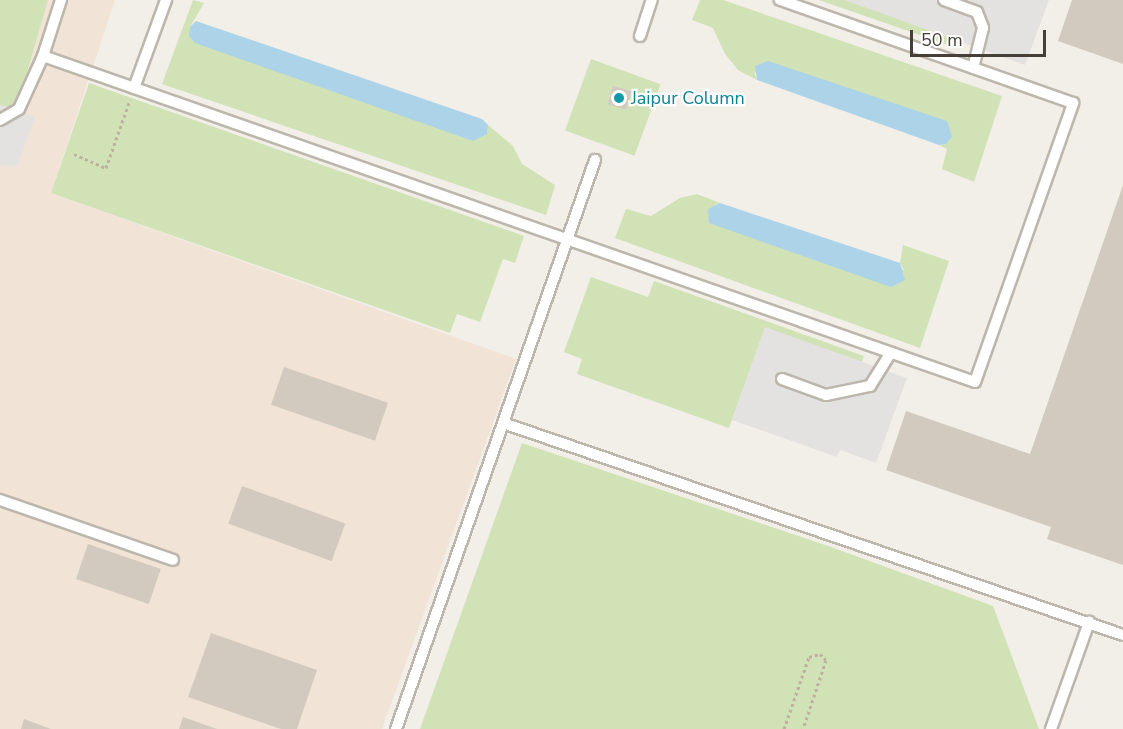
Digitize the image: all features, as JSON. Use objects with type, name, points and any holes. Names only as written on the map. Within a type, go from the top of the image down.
[{"type":"lane","points":[[0,120],[19,109],[43,56],[61,0]]},
{"type":"lane","points":[[134,88],[166,0]]},
{"type":"lane","points":[[640,36],[652,0]]},
{"type":"lane","points":[[43,56],[975,382],[1073,103],[780,0]]},
{"type":"lane","points":[[944,0],[977,12],[982,28],[973,68]]},
{"type":"lane","points":[[396,729],[595,160]]},
{"type":"lane","points":[[782,379],[826,395],[870,386],[891,353]]},
{"type":"lane","points":[[503,423],[1123,635]]},
{"type":"lane","points":[[0,500],[173,560]]},
{"type":"lane","points":[[1051,729],[1089,622]]},
{"type":"path","points":[[74,154],[106,168],[134,88]]},
{"type":"path","points":[[784,729],[809,657],[820,654],[826,660],[803,729]]},
{"type":"shaded area","points":[[0,0],[115,0],[51,193],[516,359],[382,729],[0,729]]},
{"type":"shaded area","points":[[845,0],[1049,0],[1025,65]]},
{"type":"shaded area","points":[[0,105],[35,117],[17,167],[0,165]]},
{"type":"shaded area","points":[[765,327],[907,378],[876,463],[840,450],[837,457],[732,420]]},
{"type":"green space","points":[[0,0],[48,0],[16,110],[0,105]]},
{"type":"green space","points":[[193,0],[204,3],[190,27],[487,134],[488,125],[513,146],[522,164],[555,185],[546,215],[162,84]]},
{"type":"green space","points":[[700,0],[723,0],[1002,96],[974,182],[942,169],[947,149],[939,145],[946,144],[754,72],[757,80],[738,70],[725,54],[713,28],[692,20]]},
{"type":"green space","points":[[819,0],[845,0],[960,40],[957,48]]},
{"type":"green space","points":[[591,59],[661,84],[635,156],[565,130]]},
{"type":"green space","points":[[89,83],[524,236],[515,263],[503,259],[480,322],[457,314],[450,333],[51,193]]},
{"type":"green space","points":[[697,194],[720,203],[714,205],[904,270],[900,263],[903,245],[949,261],[920,348],[615,238],[626,209],[651,216],[680,198]]},
{"type":"green space","points":[[591,277],[648,297],[654,281],[864,356],[862,362],[765,328],[729,428],[577,374],[582,359],[564,352]]},
{"type":"green space","points":[[522,443],[831,547],[993,606],[1039,729],[420,729]]},
{"type":"water","points":[[196,21],[482,119],[488,125],[487,134],[473,141],[195,43],[189,36],[190,27]]},
{"type":"water","points":[[768,61],[947,121],[952,137],[946,144],[939,145],[757,80],[755,66]]},
{"type":"water","points":[[720,203],[900,263],[905,280],[891,287],[709,223],[708,209]]},
{"type":"building","points":[[1072,0],[1123,0],[1123,64],[1058,41]]},
{"type":"building","name":"Jaipur Column","points":[[613,86],[631,91],[626,110],[608,104]]},
{"type":"building","points":[[1123,185],[1123,565],[1047,539],[1051,527],[886,470],[906,411],[1030,454]]},
{"type":"building","points":[[284,367],[388,403],[375,441],[271,405]]},
{"type":"building","points":[[242,486],[345,524],[332,561],[228,524]]},
{"type":"building","points":[[88,544],[161,569],[149,604],[76,579]]},
{"type":"building","points":[[211,633],[317,670],[297,729],[281,729],[188,697]]},
{"type":"building","points":[[183,717],[217,729],[179,729]]},
{"type":"building","points":[[24,719],[51,729],[21,729]]},
{"type":"place","name":"Jaipur Column","points":[[619,98]]}]
